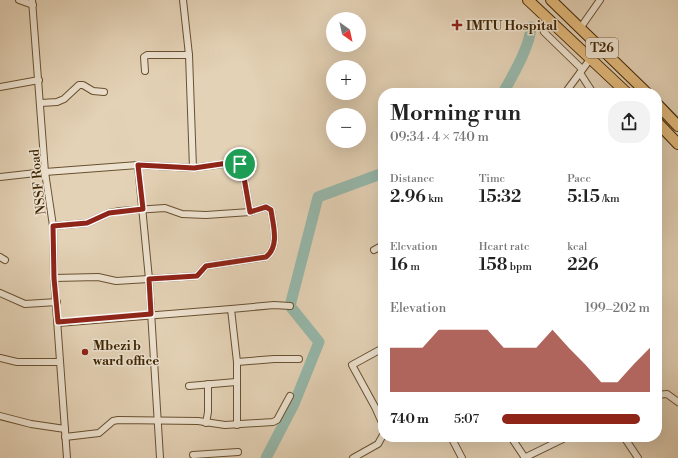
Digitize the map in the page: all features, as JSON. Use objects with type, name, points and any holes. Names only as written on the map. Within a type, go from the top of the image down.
[{"type":"highway","name":"T26","points":[[532,3],[622,88]]},
{"type":"highway","name":"T26","points":[[554,3],[581,27],[641,88]]},
{"type":"highway","points":[[662,109],[678,126]]},
{"type":"highway","points":[[662,127],[678,144]]},
{"type":"street","points":[[19,0],[32,2]]},
{"type":"street","points":[[183,0],[189,55],[194,168]]},
{"type":"street","points":[[581,27],[600,0]]},
{"type":"street","name":"NSSF Road","points":[[32,2],[45,172],[53,226],[54,278],[57,302],[59,362],[66,458]]},
{"type":"street","points":[[544,32],[581,71],[590,88]]},
{"type":"street","points":[[145,71],[144,57],[147,55],[189,55]]},
{"type":"street","points":[[569,88],[591,58]]},
{"type":"street","points":[[0,87],[39,80]]},
{"type":"street","points":[[41,104],[57,102],[64,99],[79,85],[83,85],[93,91],[104,92]]},
{"type":"street","points":[[0,177],[45,172],[98,170],[138,165],[194,168],[235,162],[240,164],[250,212]]},
{"type":"street","points":[[138,165],[149,279],[160,458]]},
{"type":"street","points":[[53,226],[87,223],[109,213],[143,209],[165,208],[182,214],[206,215],[250,212],[266,207],[271,210],[274,244],[272,252],[266,257],[206,266],[197,276],[116,281],[98,277],[54,278]]},
{"type":"street","points":[[374,250],[378,248]]},
{"type":"street","points":[[0,293],[26,304],[57,302]]},
{"type":"street","points":[[58,322],[274,305],[290,306]]},
{"type":"street","points":[[231,309],[237,362],[237,425]]},
{"type":"street","points":[[378,351],[352,365],[378,415]]},
{"type":"street","points":[[0,358],[17,362],[59,362]]},
{"type":"street","points":[[237,362],[274,359],[299,359]]},
{"type":"street","points":[[189,386],[236,382]]},
{"type":"street","points":[[206,423],[208,384]]},
{"type":"street","points":[[662,394],[666,394],[678,402]]},
{"type":"street","points":[[65,437],[99,433],[113,421],[158,420],[237,425],[273,422],[277,420],[290,396]]},
{"type":"street","points":[[0,416],[31,424],[65,429]]},
{"type":"street","points":[[353,458],[379,442]]},
{"type":"street","points":[[454,442],[462,458]]},
{"type":"street","points":[[514,442],[524,458],[557,442]]},
{"type":"street","points":[[627,442],[638,458]]},
{"type":"street","points":[[192,455],[214,456],[238,452]]},
{"type":"waterway","points":[[506,88],[528,43],[531,27]]},
{"type":"waterway","points":[[662,102],[678,118]]},
{"type":"waterway","points":[[266,458],[294,404],[319,342],[290,306],[318,197],[378,175]]},
{"type":"place","name":"IMTU Hospital","points":[[457,25]]},
{"type":"place","name":"Mbezi b ward office","points":[[85,352]]},
{"type":"route","points":[[235,162],[240,164],[242,166],[250,212],[266,207],[271,210],[274,244],[272,252],[266,257],[206,266],[197,276],[149,279],[151,314],[58,322],[54,278],[53,226],[87,223],[109,213],[120,210],[143,209],[138,165],[194,168],[235,162]]}]
